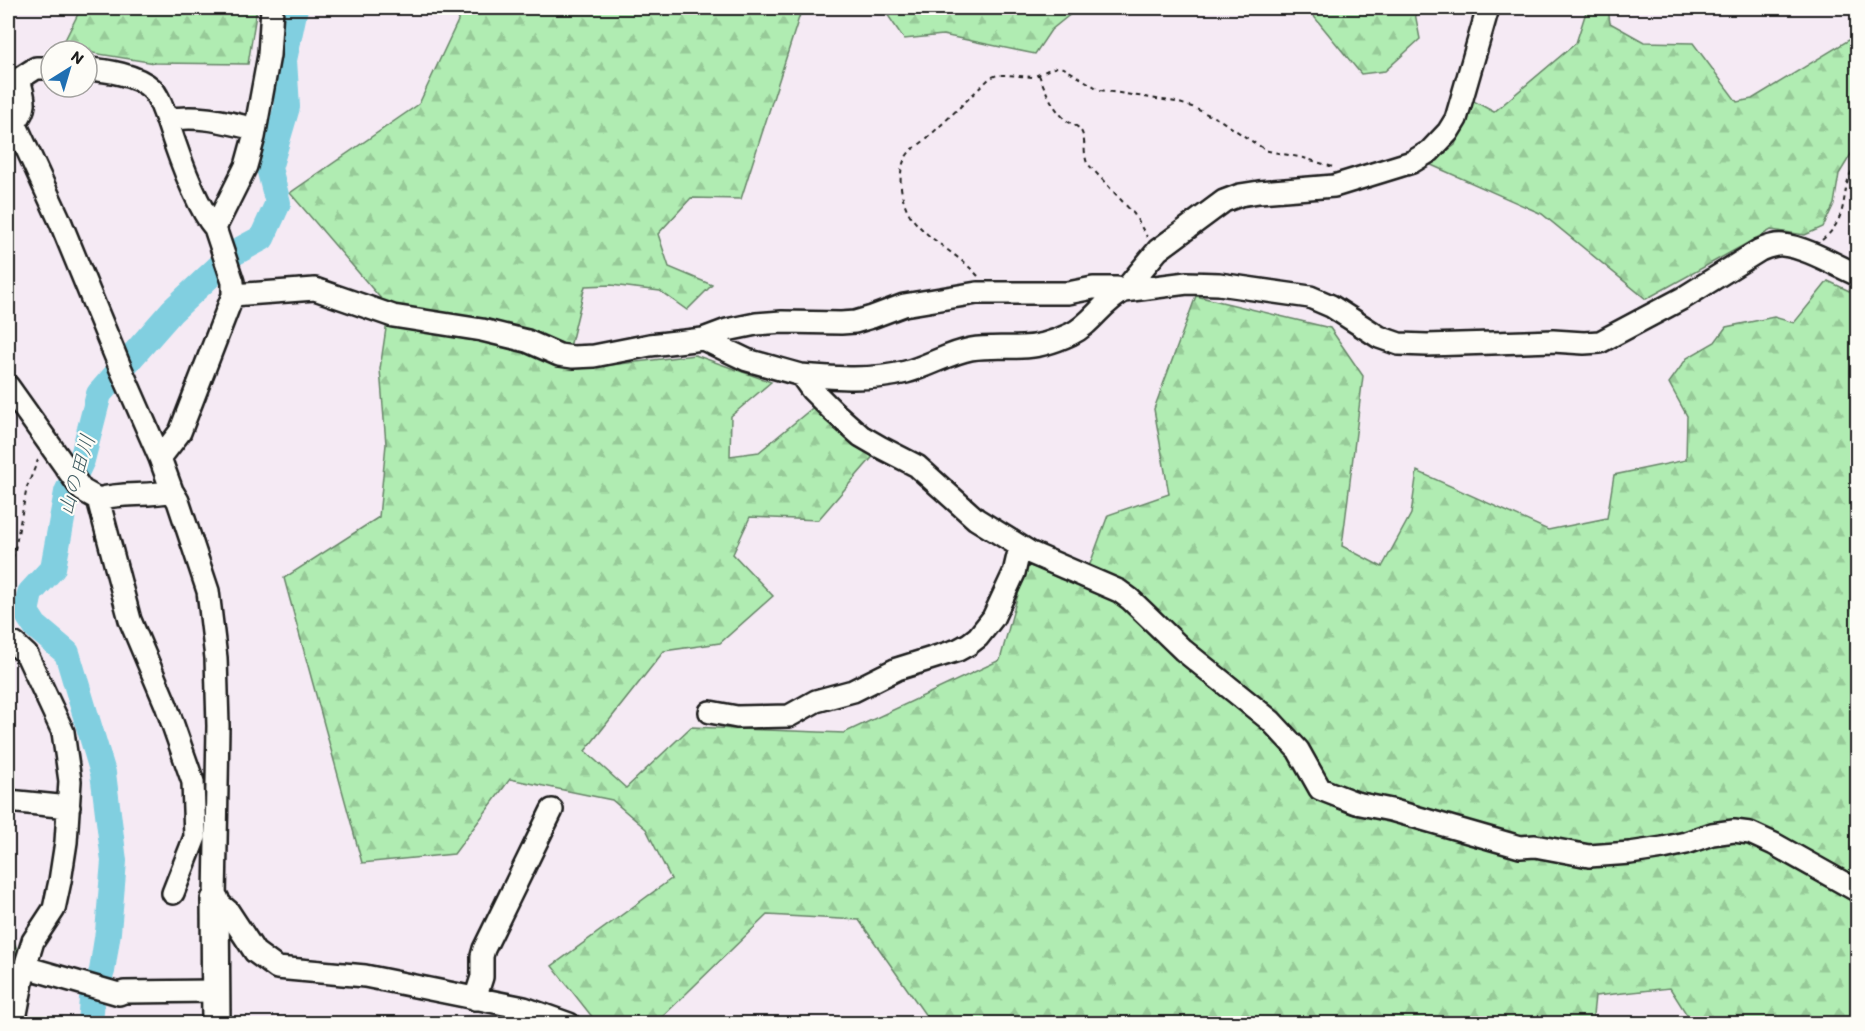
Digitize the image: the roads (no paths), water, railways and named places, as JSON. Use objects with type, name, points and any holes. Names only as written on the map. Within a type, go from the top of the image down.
[{"type":"main road","points":[[215,900],[216,1023]]},
{"type":"street","points":[[215,228],[246,166],[268,56],[272,8]]},
{"type":"street","points":[[1124,291],[1155,252],[1224,201],[1258,192],[1334,186],[1412,162],[1430,151],[1448,132],[1456,119],[1488,8]]},
{"type":"street","points":[[15,123],[24,112],[25,102],[18,79],[39,68]]},
{"type":"street","points":[[99,70],[129,76],[153,90],[191,184],[208,220],[215,228],[233,282],[233,295],[180,432],[160,458]]},
{"type":"street","points":[[8,103],[178,501],[207,591],[216,658],[218,726],[215,900],[228,910],[255,952],[277,968],[365,976],[524,1008],[569,1023]]},
{"type":"street","points":[[167,120],[196,118],[255,129]]},
{"type":"street","points":[[703,339],[747,360],[801,375],[858,379],[904,372],[970,349],[996,346],[1022,347],[1048,343],[1085,326],[1114,296],[1124,291],[1187,283],[1219,284],[1310,297],[1331,306],[1379,338],[1399,344],[1449,345],[1553,341],[1584,343],[1600,342],[1683,298],[1760,250],[1771,246],[1783,245],[1806,252],[1857,275]]},
{"type":"street","points":[[233,295],[315,289],[393,316],[482,330],[527,340],[559,355],[573,357],[594,356],[650,345],[703,339],[728,330],[756,324],[855,322],[904,304],[977,293],[1068,293],[1093,288],[1117,288],[1124,291]]},
{"type":"street","points":[[801,375],[811,389],[861,436],[916,465],[976,519],[1031,554],[1119,591],[1130,599],[1183,650],[1271,721],[1299,750],[1320,789],[1356,803],[1391,810],[1520,847],[1536,846],[1589,856],[1663,848],[1712,834],[1734,831],[1750,833],[1857,891]]},
{"type":"street","points":[[8,386],[82,490],[98,499],[130,620],[166,705],[193,782],[195,837],[173,893]]},
{"type":"street","points":[[98,499],[114,494],[157,495],[172,491]]},
{"type":"street","points":[[711,712],[737,717],[789,716],[805,706],[826,697],[853,691],[897,669],[958,650],[978,638],[993,618],[1014,573],[1020,547]]},
{"type":"street","points":[[8,643],[15,644],[27,655],[63,732],[70,781],[69,807],[54,909],[33,941],[25,967],[14,1023]]},
{"type":"street","points":[[8,801],[69,807]]},
{"type":"street","points":[[475,999],[482,977],[484,949],[552,810]]},
{"type":"street","points":[[25,967],[119,994],[124,992],[216,991]]},
{"type":"waterway","name":"山の田川","points":[[90,1024],[92,999],[102,971],[108,932],[114,861],[103,773],[67,653],[35,626],[26,612],[30,593],[53,568],[67,492],[82,460],[99,394],[172,311],[234,253],[262,238],[278,203],[269,168],[287,107],[284,60],[295,8]]}]
